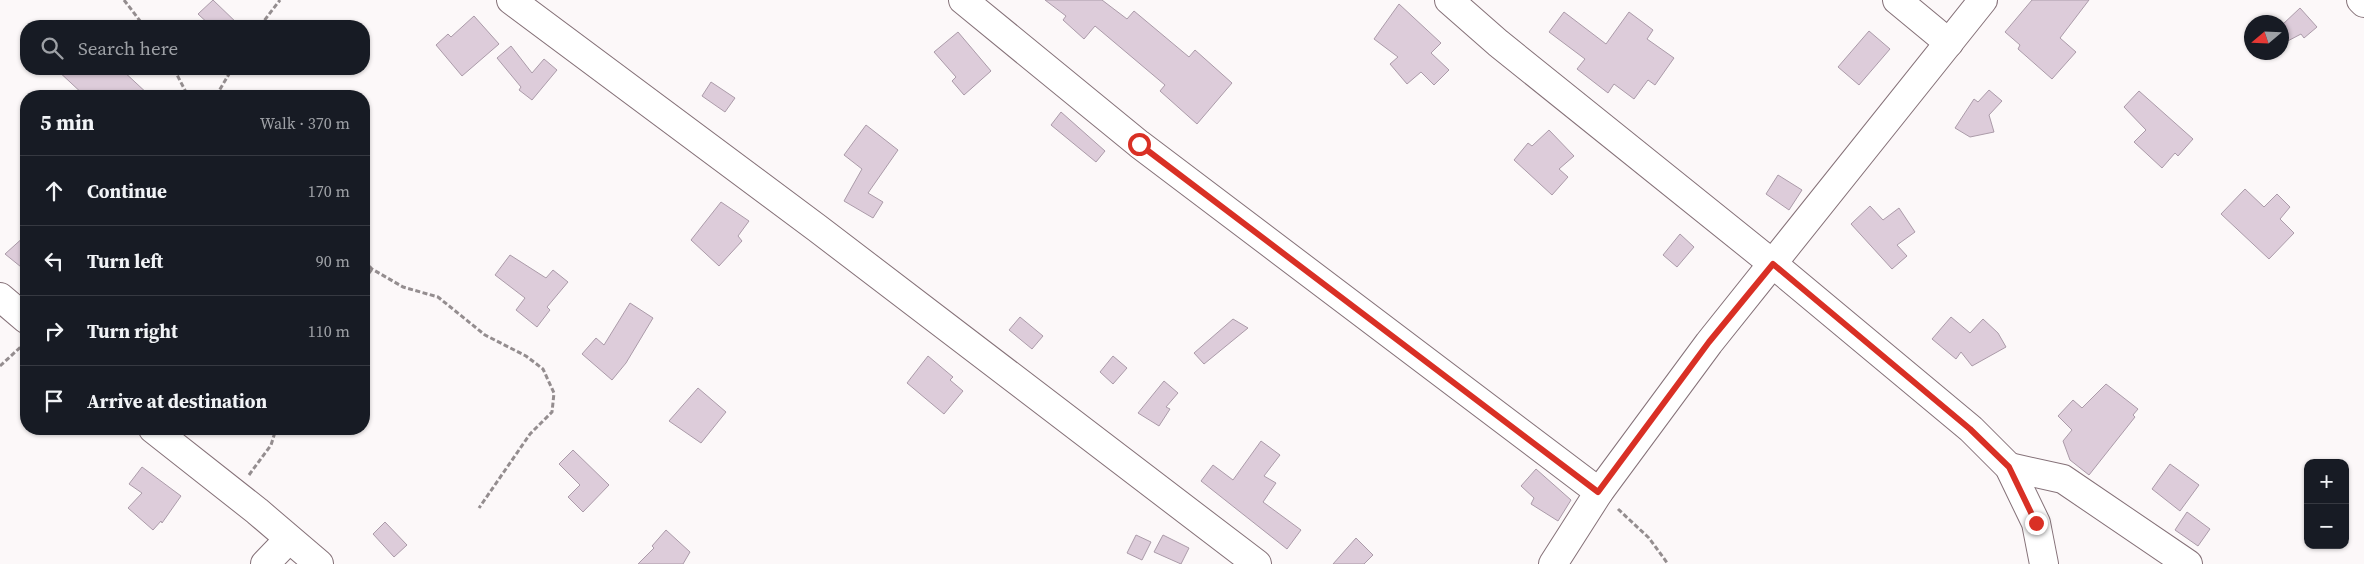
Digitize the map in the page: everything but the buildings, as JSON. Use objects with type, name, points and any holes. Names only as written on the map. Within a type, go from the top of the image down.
[{"type":"street","points":[[511,0],[817,228],[1257,564]]},
{"type":"street","points":[[963,0],[1139,144],[1598,492]]},
{"type":"street","points":[[1449,0],[1498,43],[1773,264],[1970,429],[2009,467],[2036,523],[2044,564]]},
{"type":"street","points":[[1897,0],[1949,43]]},
{"type":"street","points":[[1553,564],[1598,492],[1709,342],[1983,0]]},
{"type":"street","points":[[0,297],[20,314]]},
{"type":"street","points":[[161,435],[236,494],[319,564]]},
{"type":"street","points":[[2009,467],[2063,479],[2188,564]]},
{"type":"street","points":[[265,564],[289,538]]},
{"type":"path","points":[[124,0],[139,20]]},
{"type":"path","points":[[265,20],[280,0]]},
{"type":"path","points":[[177,75],[185,90]]},
{"type":"path","points":[[220,90],[228,75]]},
{"type":"path","points":[[370,272],[372,269],[403,287],[438,297],[485,335],[526,356],[543,369],[554,393],[552,412],[530,434],[479,508]]},
{"type":"path","points":[[0,366],[20,348]]},
{"type":"path","points":[[236,494],[271,444],[274,435]]},
{"type":"path","points":[[1598,492],[1649,538],[1668,564]]},
{"type":"route","points":[[1139,144],[1598,492],[1709,342],[1773,264],[1970,429],[2009,467],[2036,523]]}]
